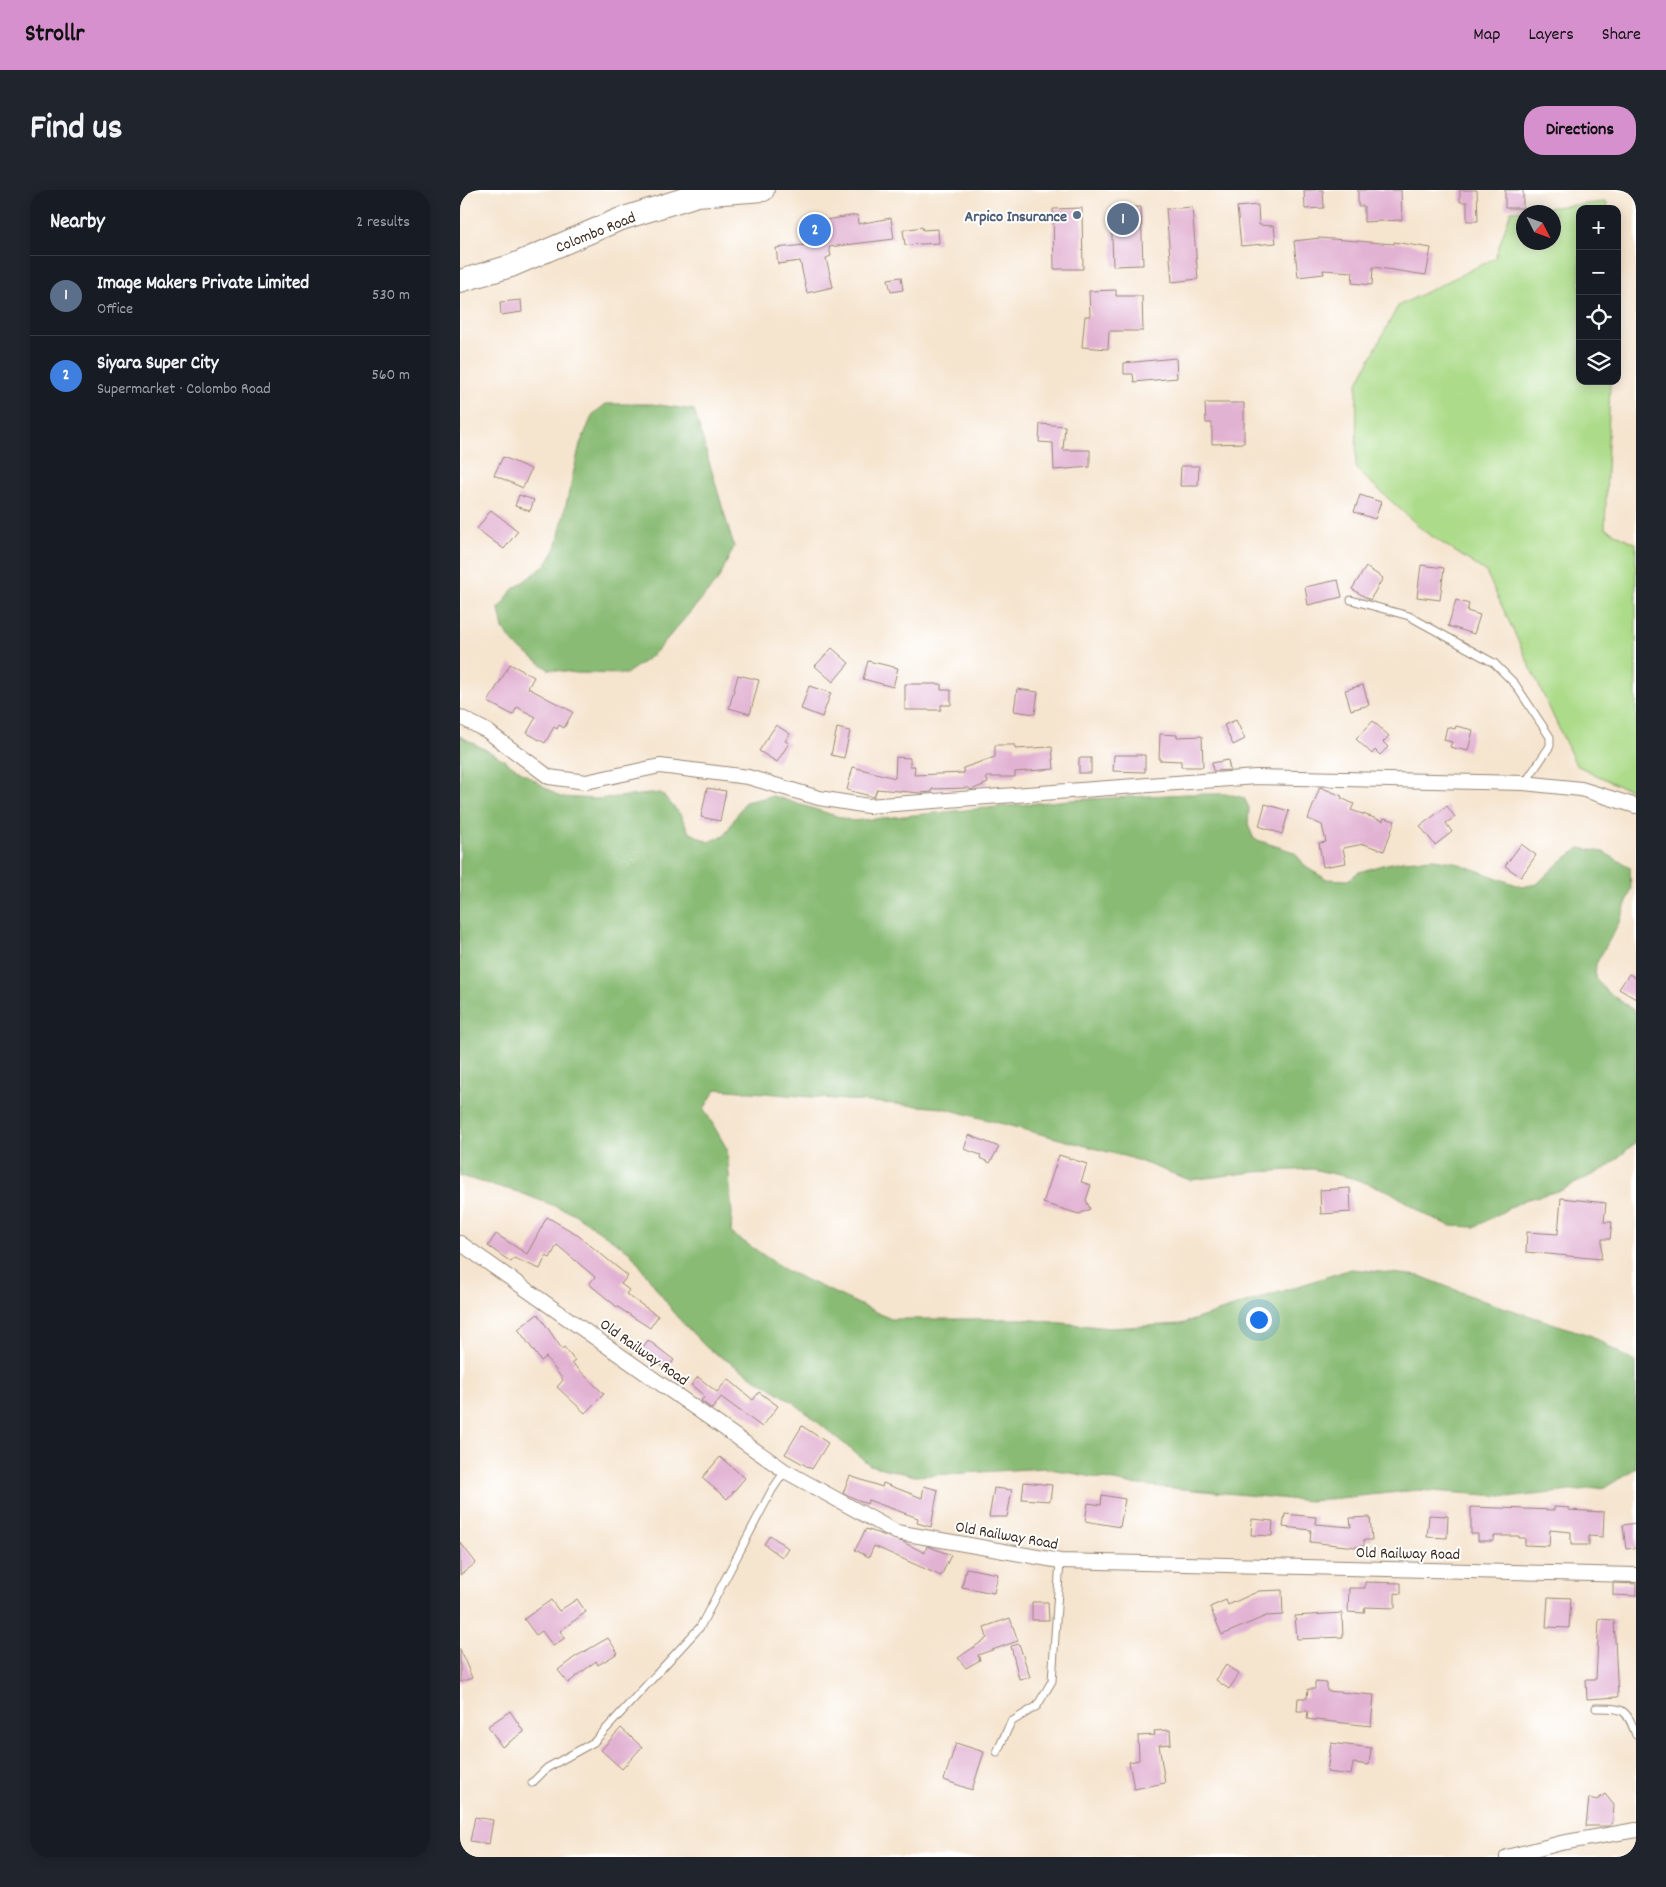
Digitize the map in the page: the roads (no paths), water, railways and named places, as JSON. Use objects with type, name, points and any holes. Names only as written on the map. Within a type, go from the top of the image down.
[{"type":"highway","name":"Colombo Road","points":[[460,281],[511,266],[618,220],[697,195],[762,190]]},
{"type":"street","points":[[460,717],[487,731],[549,777],[586,782],[660,766],[748,777],[819,798],[868,806],[1256,777],[1524,783],[1581,789],[1636,806]]},
{"type":"street","name":"Old Railway Road","points":[[460,1243],[785,1471],[896,1532],[1060,1561],[1636,1575]]},
{"type":"street","points":[[1507,1857],[1560,1843],[1636,1830]]},
{"type":"lane","points":[[1351,600],[1409,616],[1494,663],[1515,684],[1550,737],[1550,746],[1524,783]]},
{"type":"lane","points":[[532,1783],[547,1768],[594,1742],[700,1627],[772,1490],[785,1471]]},
{"type":"lane","points":[[997,1752],[1011,1722],[1037,1706],[1052,1681],[1060,1561]]},
{"type":"lane","points":[[1596,1708],[1620,1708],[1628,1714],[1636,1735]]},
{"type":"place","name":"Arpico Insurance","points":[[1077,215]]},
{"type":"place","name":"Image Makers Private Limited","points":[[1123,219]]},
{"type":"place","name":"Siyara Super City","points":[[815,230]]}]
